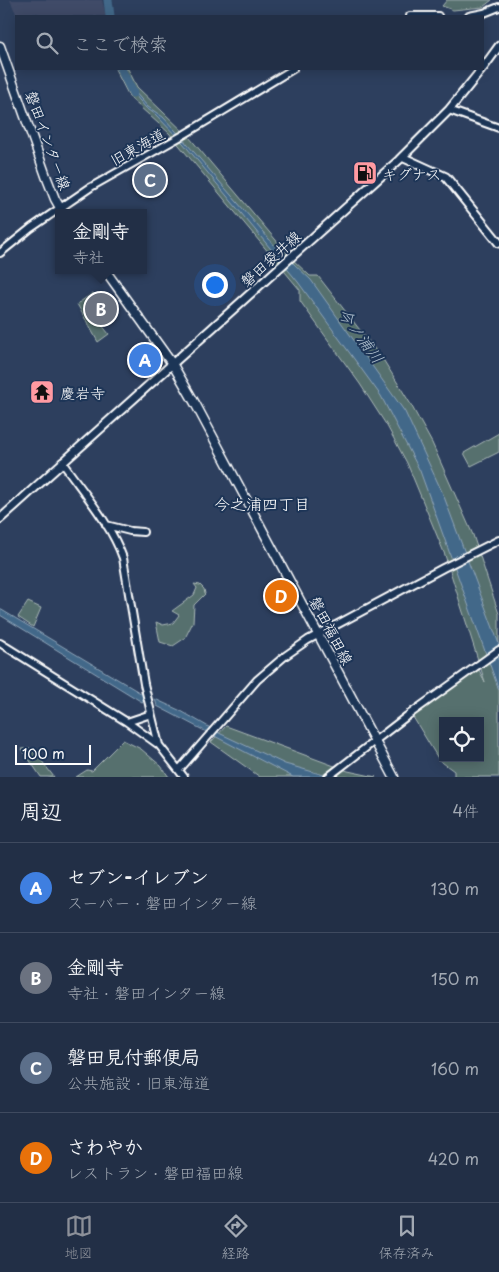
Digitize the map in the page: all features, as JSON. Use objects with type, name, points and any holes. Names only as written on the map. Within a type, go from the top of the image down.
[{"type":"main road","name":"磐田インター線","points":[[0,46],[46,176],[62,209]]},
{"type":"main road","name":"磐田袋井線","points":[[484,65],[499,46]]},
{"type":"main road","name":"磐田袋井線","points":[[0,519],[402,158],[450,110],[480,70]]},
{"type":"main road","points":[[402,158],[446,176],[499,243]]},
{"type":"main road","points":[[108,274],[173,365]]},
{"type":"main road","name":"磐田福田線","points":[[173,365],[394,777]]},
{"type":"street","points":[[474,15],[499,7]]},
{"type":"street","name":"旧東海道","points":[[63,209],[91,187],[185,134],[291,70]]},
{"type":"street","points":[[450,110],[499,128]]},
{"type":"street","name":"旧東海道","points":[[0,253],[31,228],[55,214]]},
{"type":"street","points":[[62,462],[106,525],[118,545],[123,558],[147,694],[159,745]]},
{"type":"street","points":[[106,525],[143,532]]},
{"type":"street","points":[[179,770],[257,680],[285,656],[318,635],[446,566],[499,540]]},
{"type":"street","points":[[0,643],[127,722],[159,745],[184,777]]},
{"type":"street","points":[[328,777],[499,650]]},
{"type":"street","points":[[127,722],[151,714]]},
{"type":"shaded area","points":[[10,0],[102,0],[106,15],[39,15],[38,13],[17,15]]},
{"type":"shaded area","points":[[127,83],[148,107],[163,117],[175,130],[275,246],[311,280],[405,412],[443,494],[499,644],[499,690],[420,471],[381,396],[298,282],[183,143],[155,114],[146,108]]},
{"type":"shaded area","points":[[0,609],[144,695],[145,700],[142,702],[0,615]]},
{"type":"shaded area","points":[[155,699],[181,711],[221,734],[285,764],[331,777],[293,777],[157,706]]},
{"type":"green space","points":[[447,0],[492,0],[483,7],[453,10],[442,6]]},
{"type":"green space","points":[[116,70],[128,70],[137,87],[189,137],[291,258],[310,276],[318,276],[384,361],[432,443],[473,535],[499,614],[499,777],[454,777],[454,771],[442,762],[484,762],[484,717],[439,717],[439,760],[413,717],[477,666],[485,682],[445,555],[407,463],[387,426],[360,384],[300,301],[300,290],[169,133],[130,98]]},
{"type":"green space","points":[[93,293],[95,296],[86,305],[109,334],[98,342],[77,304]]},
{"type":"green space","points":[[499,433],[499,452],[471,466],[464,453]]},
{"type":"green space","points":[[194,584],[200,585],[204,589],[205,594],[194,605],[193,622],[185,638],[173,646],[160,642],[156,622],[163,625],[173,623],[179,615],[172,611],[194,595],[197,588]]},
{"type":"green space","points":[[28,602],[41,608],[33,627],[18,617]]},
{"type":"green space","points":[[226,726],[348,771],[376,777],[260,777],[211,742]]},
{"type":"green space","points":[[123,740],[141,749],[161,766],[169,777],[76,777],[87,770],[92,771]]},
{"type":"green space","points":[[30,748],[54,777],[41,777],[22,749]]},
{"type":"waterway","name":"今ノ浦川","points":[[108,0],[110,15]]},
{"type":"waterway","name":"今ノ浦川","points":[[122,70],[133,93]]},
{"type":"place","name":"キグナス","points":[[365,173]]},
{"type":"place","name":"磐田見付郵便局","points":[[150,180]]},
{"type":"place","name":"金剛寺","points":[[101,309]]},
{"type":"place","name":"セブン-イレブン","points":[[145,360]]},
{"type":"place","name":"慶岩寺","points":[[42,392]]},
{"type":"place","name":"さわやか","points":[[281,596]]},
{"type":"district","name":"今之浦四丁目","points":[[262,503]]}]
